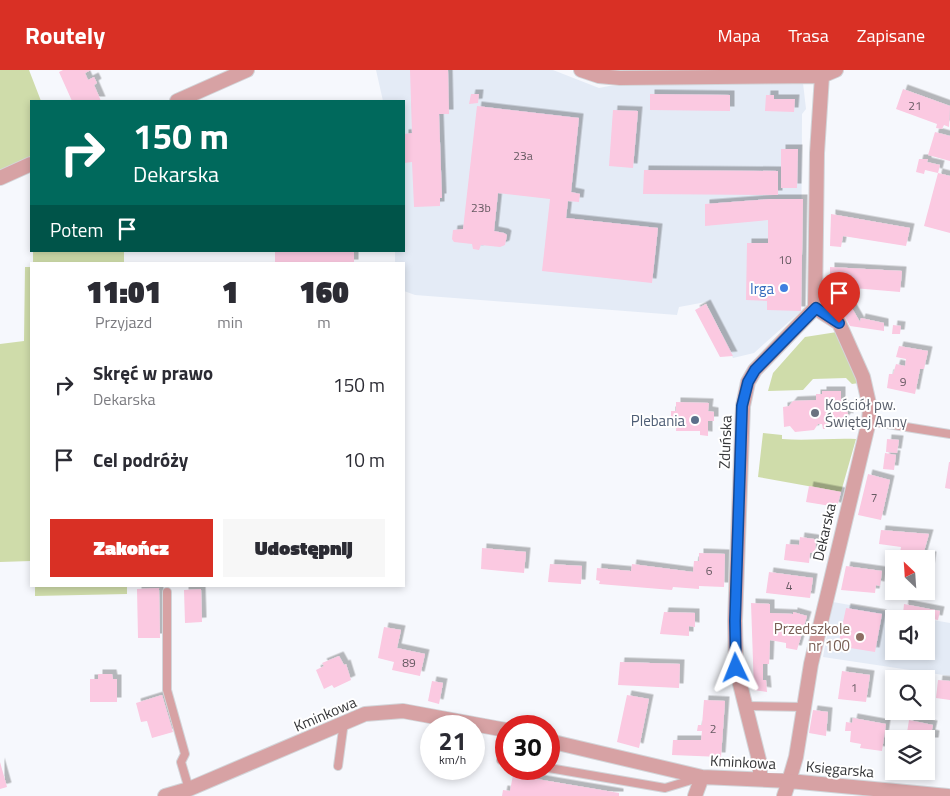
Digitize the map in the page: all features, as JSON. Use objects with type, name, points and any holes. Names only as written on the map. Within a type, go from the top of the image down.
[{"type":"street","points":[[179,100],[248,70]]},
{"type":"street","points":[[581,70],[599,76],[620,78],[821,73],[836,70]]},
{"type":"street","points":[[816,308],[817,161],[821,73]]},
{"type":"street","points":[[0,178],[30,164]]},
{"type":"street","name":"Dekarska","points":[[784,796],[796,757],[817,636],[869,421],[869,402],[863,378],[839,323],[816,308]]},
{"type":"street","name":"Zduńska","points":[[760,779],[760,764],[736,668],[735,621],[742,406],[748,382],[755,370],[816,308]]},
{"type":"street","name":"Kminkowa","points":[[164,796],[190,789],[365,714],[403,711],[495,728]]},
{"type":"street","name":"Kminkowa","points":[[560,744],[698,787],[760,779],[789,781]]},
{"type":"street","name":"Księgarska","points":[[789,781],[948,796]]},
{"type":"lane","points":[[869,421],[950,434]]},
{"type":"lane","points":[[168,592],[167,690],[185,754],[181,762],[190,789]]},
{"type":"lane","points":[[746,706],[804,707]]},
{"type":"lane","points":[[338,766],[344,722]]},
{"type":"lane","points":[[560,770],[666,788],[698,787]]},
{"type":"shaded area","points":[[376,70],[553,70],[599,88],[609,86],[803,83],[806,109],[802,114],[801,311],[754,353],[733,358],[706,302],[679,307],[677,315],[415,295],[405,291],[405,262],[395,262],[395,252],[405,252],[405,100],[383,100]]},
{"type":"shaded area","name":"Przedszkole nr 100","points":[[833,602],[885,611],[885,660],[935,660],[935,620],[950,623],[950,676],[935,674],[935,670],[910,670],[823,657]]},
{"type":"green space","points":[[0,70],[29,70],[41,100],[30,100],[30,156],[0,171]]},
{"type":"green space","points":[[33,252],[124,252],[124,262],[33,262]]},
{"type":"green space","points":[[25,267],[30,267],[30,561],[0,562],[0,344],[24,341]]},
{"type":"green space","points":[[837,332],[859,383],[852,384],[846,378],[813,379],[803,390],[768,391],[773,373],[805,337]]},
{"type":"green space","points":[[763,433],[782,435],[782,439],[856,439],[841,492],[758,477]]},
{"type":"green space","points":[[35,587],[127,587],[127,594],[35,596]]},
{"type":"building","points":[[63,70],[91,70],[85,73],[88,80],[94,77],[97,83],[94,85],[101,100],[72,100],[59,72]]},
{"type":"building","points":[[410,70],[448,70],[449,114],[439,114],[442,198],[440,198],[440,206],[414,207],[412,162],[405,163],[405,134],[412,133]]},
{"type":"building","points":[[903,89],[950,106],[949,127],[944,125],[942,129],[936,128],[937,124],[896,109]]},
{"type":"building","points":[[471,94],[479,94],[478,103],[469,104]]},
{"type":"building","points":[[650,94],[730,95],[730,111],[650,110]]},
{"type":"building","points":[[766,95],[774,95],[774,99],[795,99],[794,112],[765,111]]},
{"type":"building","points":[[477,106],[579,118],[571,192],[580,194],[579,202],[568,201],[566,218],[658,228],[652,283],[542,271],[550,199],[498,193],[494,231],[507,235],[505,245],[500,247],[481,245],[479,250],[473,249],[472,244],[454,242],[452,239],[453,230],[463,229]]},
{"type":"building","points":[[613,110],[638,111],[633,168],[609,166]]},
{"type":"building","points":[[935,132],[950,136],[950,161],[928,155]]},
{"type":"building","points":[[781,149],[798,149],[797,188],[781,188]]},
{"type":"building","points":[[919,159],[928,159],[927,162],[940,165],[938,173],[925,170],[924,174],[916,172]]},
{"type":"building","points":[[644,170],[778,171],[778,195],[643,194]]},
{"type":"building","points":[[938,173],[950,176],[950,233],[924,226]]},
{"type":"building","points":[[769,199],[803,199],[801,311],[767,310],[767,301],[746,300],[747,243],[768,243],[768,220],[705,226],[705,204]]},
{"type":"building","points":[[831,214],[910,228],[906,246],[843,236],[841,247],[830,246]]},
{"type":"building","points":[[275,252],[354,252],[354,262],[275,262]]},
{"type":"building","points":[[830,267],[902,271],[900,292],[830,286]]},
{"type":"building","points":[[849,303],[860,322],[861,318],[884,323],[884,331],[850,326],[840,308]]},
{"type":"building","points":[[706,304],[733,356],[720,357],[695,310]]},
{"type":"building","points":[[893,325],[901,326],[900,334],[892,334]]},
{"type":"building","points":[[899,346],[928,351],[924,369],[920,369],[915,394],[887,388],[889,374],[893,374],[896,364],[905,366],[906,359],[896,357]]},
{"type":"building","name":"Kościół pw. Świętej Anny","points":[[822,391],[841,391],[841,403],[849,409],[847,410],[849,418],[847,417],[842,422],[843,425],[834,424],[834,427],[831,427],[831,424],[825,425],[825,429],[823,429],[822,424],[818,424],[814,430],[795,432],[790,426],[784,427],[783,407],[789,406],[793,401],[816,400],[816,394],[822,394]]},
{"type":"building","name":"Plebania","points":[[676,402],[709,403],[708,411],[714,412],[714,421],[708,421],[708,436],[700,435],[700,431],[676,431],[677,418],[671,418],[671,411],[676,411]]},
{"type":"building","points":[[887,439],[899,440],[897,453],[886,452]]},
{"type":"building","points":[[885,453],[896,455],[894,470],[883,469]]},
{"type":"building","points":[[950,462],[950,489],[945,488]]},
{"type":"building","points":[[868,474],[890,480],[881,520],[858,515]]},
{"type":"building","points":[[809,486],[841,492],[837,507],[806,502]]},
{"type":"building","points":[[881,530],[929,534],[924,550],[900,550],[901,547],[879,544]]},
{"type":"building","points":[[800,537],[816,541],[815,552],[810,553],[809,563],[784,560],[786,544],[799,545]]},
{"type":"building","points":[[482,548],[526,552],[524,573],[481,569]]},
{"type":"building","points":[[699,553],[725,554],[724,587],[699,586],[699,589],[673,587],[672,590],[599,584],[600,581],[596,580],[597,568],[631,571],[632,564],[693,572],[694,561],[699,561]]},
{"type":"building","points":[[550,564],[582,566],[581,584],[548,582]]},
{"type":"building","points":[[846,566],[882,571],[880,586],[876,585],[875,593],[841,590]]},
{"type":"building","points":[[769,572],[813,578],[810,598],[766,593]]},
{"type":"building","points":[[159,588],[160,638],[138,638],[137,589]]},
{"type":"building","points":[[201,589],[202,622],[185,623],[184,590]]},
{"type":"building","points":[[751,603],[770,604],[770,613],[793,614],[793,612],[807,616],[797,650],[786,648],[786,643],[770,640],[769,664],[763,664],[763,680],[766,680],[767,692],[754,690]]},
{"type":"building","points":[[904,604],[935,610],[903,610]]},
{"type":"building","points":[[846,608],[882,614],[875,652],[838,646]]},
{"type":"building","points":[[935,610],[940,611],[938,620],[935,619]]},
{"type":"building","points":[[664,612],[695,613],[695,627],[689,626],[689,636],[660,634]]},
{"type":"building","points":[[384,627],[401,630],[397,648],[425,654],[420,676],[392,670],[394,662],[378,658]]},
{"type":"building","points":[[339,656],[344,665],[346,664],[351,680],[334,688],[332,685],[324,689],[316,670],[324,666],[322,663]]},
{"type":"building","points":[[620,662],[680,664],[679,688],[618,685]]},
{"type":"building","points":[[842,671],[870,675],[866,702],[838,699]]},
{"type":"building","points":[[98,674],[112,674],[113,679],[117,679],[117,702],[90,702],[90,679],[98,679]]},
{"type":"building","points":[[938,680],[950,681],[950,700],[936,698]]},
{"type":"building","points":[[432,681],[443,683],[439,704],[428,701]]},
{"type":"building","points":[[162,695],[173,732],[152,738],[147,721],[141,722],[136,703]]},
{"type":"building","points":[[627,695],[649,699],[639,748],[617,742]]},
{"type":"building","points":[[704,700],[725,701],[721,757],[672,755],[673,740],[701,740],[702,731],[697,731],[698,725],[702,725]]},
{"type":"building","points":[[813,710],[828,712],[826,736],[809,733]]},
{"type":"building","points":[[853,718],[886,724],[882,751],[860,748],[861,744],[850,742],[851,731],[845,731],[846,722],[852,723]]},
{"type":"building","points":[[909,720],[933,725],[932,730],[907,730]]},
{"type":"building","points":[[0,762],[7,787],[0,789]]},
{"type":"building","points":[[512,780],[542,780],[619,793],[619,796],[502,796],[503,790],[510,791]]},
{"type":"place","name":"Irga","points":[[784,288]]},
{"type":"place","name":"Kościół pw. Świętej Anny","points":[[815,413]]},
{"type":"place","name":"Plebania","points":[[695,420]]},
{"type":"place","name":"Przedszkole nr 100","points":[[860,637]]},
{"type":"route","points":[[736,668],[735,621],[742,406],[748,382],[766,357],[816,308],[839,323]]}]
